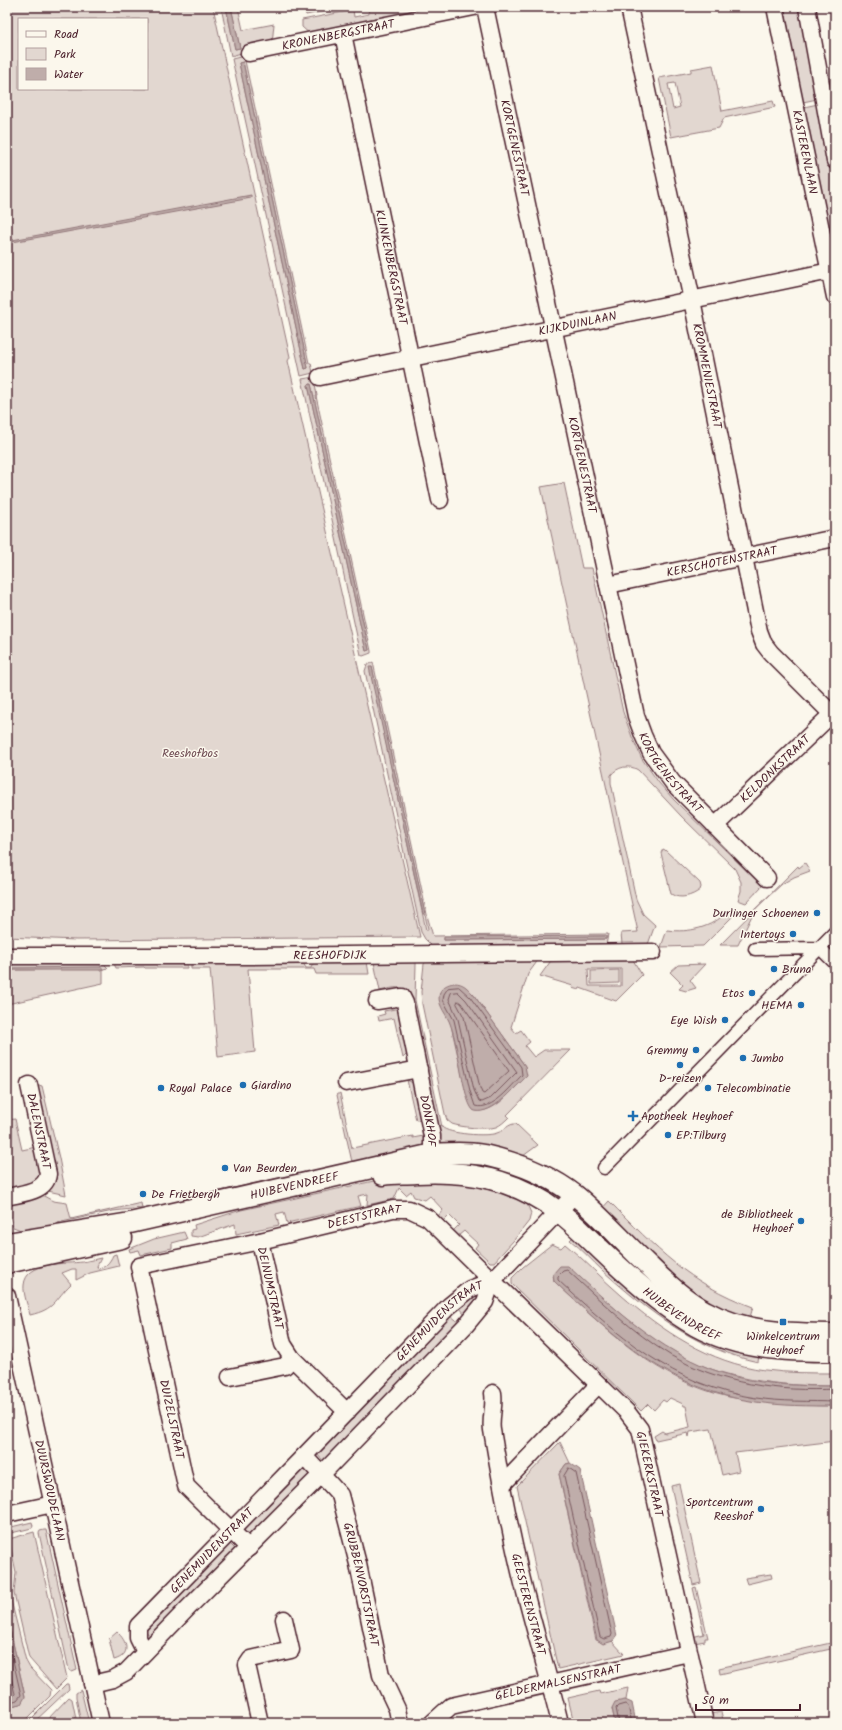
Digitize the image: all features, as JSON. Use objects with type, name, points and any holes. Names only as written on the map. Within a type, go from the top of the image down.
[{"type":"street","name":"KRONENBERGSTRAAT","points":[[249,54],[474,7]]},
{"type":"street","name":"KORTGENESTRAAT","points":[[485,7],[636,716],[651,753],[672,783],[767,878]]},
{"type":"street","name":"KROMMENIESTRAAT","points":[[629,7],[692,300],[759,631],[764,644],[771,653],[834,714]]},
{"type":"street","name":"KASTERENLAAN","points":[[775,7],[832,270],[835,297]]},
{"type":"street","points":[[807,7],[835,161]]},
{"type":"street","name":"KLINKENBERGSTRAAT","points":[[343,34],[440,500]]},
{"type":"street","name":"KIJKDUINLAAN","points":[[320,376],[832,270]]},
{"type":"street","name":"KERSCHOTENSTRAAT","points":[[608,585],[835,538]]},
{"type":"street","name":"KELDONKSTRAAT","points":[[715,826],[834,714]]},
{"type":"street","points":[[604,1168],[835,932]]},
{"type":"street","points":[[754,949],[820,948],[835,962]]},
{"type":"street","name":"REESHOFDIJK","points":[[7,956],[249,956],[654,952]]},
{"type":"street","name":"DONKHOF","points":[[377,1000],[402,997],[405,1002],[432,1136],[432,1163]]},
{"type":"street","points":[[346,1083],[419,1069]]},
{"type":"street","name":"DALENSTRAAT","points":[[7,1198],[42,1187],[48,1179],[29,1085]]},
{"type":"street","name":"HUIBEVENDREEF","points":[[7,1263],[194,1222],[247,1204],[343,1182],[387,1174],[432,1163],[459,1153],[483,1155],[533,1171],[555,1182],[574,1195],[672,1288],[706,1312],[734,1323],[759,1329],[804,1334],[835,1334]]},
{"type":"street","name":"HUIBEVENDREEF","points":[[7,1243],[112,1226],[432,1163],[524,1190],[559,1212],[620,1268],[678,1315],[696,1326],[716,1335],[753,1346],[779,1350],[835,1351]]},
{"type":"street","points":[[492,1281],[574,1195]]},
{"type":"street","name":"DEESTSTRAAT","points":[[260,1241],[393,1209],[409,1209],[428,1218],[492,1281]]},
{"type":"street","name":"DEINUMSTRAAT","points":[[139,1266],[260,1241],[283,1344],[292,1358],[347,1412]]},
{"type":"street","name":"DUIZELSTRAAT","points":[[139,1266],[186,1486],[249,1548]]},
{"type":"street","name":"GENEMUIDENSTRAAT","points":[[145,1652],[138,1638],[138,1626],[449,1306],[470,1289],[492,1281]]},
{"type":"street","name":"GENEMUIDENSTRAAT","points":[[92,1684],[113,1680],[126,1672],[322,1474],[466,1325],[484,1302],[492,1281]]},
{"type":"street","name":"GIEKERKSTRAAT","points":[[492,1281],[627,1412],[640,1429],[705,1723]]},
{"type":"street","name":"DUURSWOUDELAAN","points":[[7,1296],[101,1723]]},
{"type":"street","points":[[449,1306],[466,1325]]},
{"type":"street","points":[[230,1378],[285,1366],[292,1358]]},
{"type":"street","points":[[503,1484],[598,1385]]},
{"type":"street","name":"GEESTERENSTRAAT","points":[[493,1393],[494,1402],[491,1427],[530,1611],[551,1683],[560,1723]]},
{"type":"street","name":"GRUBBENVORSTSTRAAT","points":[[304,1456],[340,1495],[358,1564],[381,1676],[397,1709],[400,1723]]},
{"type":"street","points":[[7,1514],[53,1504]]},
{"type":"street","points":[[260,1723],[247,1665],[251,1659],[291,1650],[284,1619]]},
{"type":"street","name":"GELDERMALSENSTRAAT","points":[[432,1723],[451,1706],[689,1653]]},
{"type":"green space","name":"Reeshofbos","points":[[7,7],[213,7],[290,357],[288,361],[420,937],[76,940],[7,937]]},
{"type":"green space","points":[[221,7],[226,7],[235,49],[240,48],[231,7],[238,7],[243,30],[274,24],[272,44],[231,56]]},
{"type":"green space","points":[[304,7],[345,7],[306,15]]},
{"type":"green space","points":[[368,7],[455,7],[312,36],[302,27],[302,20],[353,10],[354,17],[369,14]]},
{"type":"green space","points":[[784,7],[798,7],[817,99],[803,102]]},
{"type":"green space","points":[[244,56],[309,363],[311,363],[313,373],[301,376],[232,59]],"holes":[[[243,62],[308,368],[305,369],[239,63]]]},
{"type":"green space","points":[[713,65],[722,111],[773,101],[775,107],[724,118],[719,128],[671,137],[659,78],[691,72],[691,69]],"holes":[[[675,83],[680,107],[673,109],[668,84]]]},
{"type":"green space","points":[[818,104],[835,185],[835,257],[804,107]]},
{"type":"green space","points":[[314,377],[316,396],[371,651],[371,653],[363,656],[361,655],[302,379]],"holes":[[[311,384],[369,650],[366,651],[308,385]]]},
{"type":"green space","points":[[564,483],[582,568],[592,568],[623,712],[642,759],[659,783],[674,800],[762,886],[746,903],[738,900],[741,891],[741,882],[735,869],[681,816],[638,770],[631,767],[623,767],[616,770],[611,775],[611,783],[636,899],[643,914],[655,925],[647,947],[625,947],[622,944],[621,933],[638,932],[541,487]]},
{"type":"green space","points":[[373,662],[428,919],[433,936],[608,934],[606,946],[433,947],[425,939],[421,932],[365,671],[367,665]],"holes":[[[372,667],[428,929],[428,930],[426,930],[370,668]],[[606,936],[606,939],[444,940],[444,938]]]},
{"type":"green space","points":[[663,849],[700,883],[700,890],[682,897],[671,894],[661,853]]},
{"type":"green space","points":[[805,863],[810,871],[794,877],[782,884],[761,903],[798,866],[799,868]]},
{"type":"green space","points":[[755,910],[738,945],[720,945]]},
{"type":"green space","points":[[727,912],[732,917],[703,946],[661,947],[667,930],[683,931],[707,926]]},
{"type":"green space","points":[[553,958],[633,960],[642,975],[616,1001],[580,988],[579,990],[572,988],[573,986],[540,976]],"holes":[[[588,969],[621,969],[621,986],[589,986]]]},
{"type":"green space","points":[[539,959],[528,974],[511,1027],[516,1033],[521,1030],[530,1042],[525,1046],[534,1057],[544,1050],[571,1050],[507,1115],[509,1117],[496,1127],[467,1127],[452,1124],[447,1120],[422,1004],[421,992],[424,964],[427,960]],"holes":[[[473,994],[525,1066],[526,1076],[502,1100],[488,1109],[481,1111],[473,1110],[466,1092],[450,1021]]]},
{"type":"green space","points":[[315,960],[367,962],[369,974],[316,974],[314,969],[248,969],[255,1052],[218,1057],[210,969],[191,969],[191,961],[302,961],[306,968],[311,968]]},
{"type":"green space","points":[[187,961],[187,968],[116,968],[113,962]]},
{"type":"green space","points":[[7,962],[102,962],[108,968],[7,968]]},
{"type":"green space","points":[[374,962],[416,962],[415,1000],[442,1127],[459,1133],[485,1135],[497,1133],[513,1124],[516,1124],[538,1145],[523,1156],[441,1144],[409,995],[403,989],[399,988],[380,991]]},
{"type":"green space","points":[[705,964],[690,980],[696,988],[686,991],[679,989],[683,985],[670,972],[678,965]]},
{"type":"green space","points":[[103,969],[103,983],[7,1004],[7,970]]},
{"type":"green space","points":[[619,970],[619,983],[591,984],[591,971]]},
{"type":"green space","points":[[395,1009],[400,1011],[407,1054],[403,1058],[394,1018],[379,1021],[378,1016],[385,1014],[384,1011]]},
{"type":"green space","points":[[407,1080],[415,1084],[424,1119],[416,1120]]},
{"type":"green space","points":[[36,1084],[42,1086],[66,1195],[48,1191],[53,1184]]},
{"type":"green space","points":[[340,1093],[352,1148],[413,1136],[413,1138],[428,1135],[428,1139],[420,1149],[184,1202],[184,1199],[352,1162],[337,1095]]},
{"type":"green space","points":[[15,1119],[22,1150],[36,1147],[42,1172],[40,1180],[7,1194],[7,1120]]},
{"type":"green space","points":[[451,1177],[531,1202],[527,1204],[531,1213],[529,1221],[494,1262],[490,1262],[475,1248],[478,1244],[464,1231],[458,1236],[453,1231],[459,1225],[449,1215],[443,1221],[438,1216],[443,1210],[430,1196],[425,1200],[414,1197],[411,1191],[406,1195],[399,1188],[394,1199],[367,1205],[368,1194],[358,1196],[361,1206],[287,1223],[284,1212],[276,1214],[279,1225],[236,1234],[235,1224],[198,1237],[191,1236],[191,1230],[195,1229],[194,1225],[241,1210],[383,1179]]},
{"type":"green space","points":[[42,1195],[53,1201],[67,1203],[71,1219],[141,1203],[142,1208],[113,1211],[57,1223],[57,1226],[21,1230],[13,1227],[7,1206]]},
{"type":"green space","points":[[609,1201],[659,1249],[692,1276],[730,1298],[753,1307],[748,1324],[711,1310],[599,1212]]},
{"type":"green space","points":[[591,1218],[653,1280],[653,1290],[584,1225]]},
{"type":"green space","points":[[184,1232],[187,1239],[172,1243],[172,1248],[141,1255],[139,1250],[130,1252],[129,1249],[154,1239]]},
{"type":"green space","points":[[573,1237],[759,1355],[758,1362],[735,1356],[714,1348],[674,1327],[638,1301],[603,1271],[570,1240]]},
{"type":"green space","points":[[552,1244],[561,1248],[565,1244],[580,1256],[614,1289],[653,1321],[670,1333],[706,1353],[745,1366],[765,1370],[835,1373],[835,1386],[814,1386],[751,1380],[711,1369],[692,1362],[665,1347],[560,1268],[553,1274],[554,1281],[613,1335],[656,1366],[679,1379],[703,1389],[733,1398],[788,1404],[835,1406],[835,1441],[735,1453],[739,1471],[722,1475],[711,1429],[690,1432],[689,1437],[688,1433],[656,1440],[654,1436],[662,1431],[665,1433],[690,1427],[686,1406],[670,1398],[666,1402],[663,1400],[654,1410],[648,1404],[641,1411],[512,1284],[512,1278],[523,1267]]},
{"type":"green space","points":[[116,1254],[119,1266],[90,1273],[76,1280],[76,1269],[62,1273],[71,1284],[50,1307],[39,1313],[30,1315],[24,1285],[26,1277],[32,1272],[48,1265],[83,1262],[101,1258],[97,1266],[98,1269],[105,1266],[113,1255]]},
{"type":"green space","points":[[475,1295],[479,1298],[465,1314],[459,1307]]},
{"type":"green space","points":[[450,1316],[459,1323],[323,1461],[317,1454]]},
{"type":"green space","points":[[560,1442],[570,1463],[566,1464],[559,1474],[596,1640],[604,1643],[612,1641],[624,1654],[558,1669],[517,1486]]},
{"type":"green space","points":[[302,1467],[310,1474],[249,1537],[242,1530]]},
{"type":"green space","points":[[679,1484],[701,1583],[693,1585],[671,1486]]},
{"type":"green space","points":[[32,1522],[32,1528],[7,1534],[7,1528]]},
{"type":"green space","points":[[46,1530],[77,1670],[72,1672],[69,1670],[39,1533],[40,1531]]},
{"type":"green space","points":[[34,1532],[67,1678],[56,1689],[29,1658],[14,1593],[16,1572],[9,1539]]},
{"type":"green space","points":[[229,1543],[236,1550],[152,1637],[144,1630]]},
{"type":"green space","points":[[7,1549],[12,1573],[10,1596],[26,1661],[30,1668],[51,1690],[50,1696],[23,1723],[7,1723],[7,1707],[20,1704],[25,1696],[7,1616]]},
{"type":"green space","points":[[771,1574],[772,1578],[747,1584],[745,1578]]},
{"type":"green space","points":[[696,1587],[708,1638],[705,1638],[705,1641],[694,1643],[692,1637],[704,1634],[693,1588]]},
{"type":"green space","points":[[117,1632],[123,1639],[126,1648],[120,1658],[114,1660],[109,1639]]},
{"type":"green space","points":[[835,1642],[835,1648],[720,1674],[719,1668]]},
{"type":"green space","points":[[66,1684],[68,1684],[69,1689],[33,1723],[27,1723]]},
{"type":"green space","points":[[628,1688],[626,1700],[612,1708],[615,1723],[574,1723],[568,1698],[599,1691],[600,1694]]},
{"type":"green space","points":[[81,1690],[89,1723],[81,1723],[76,1693]]},
{"type":"green space","points":[[69,1697],[72,1699],[77,1723],[44,1723]]},
{"type":"green space","points":[[721,1712],[724,1723],[711,1723],[709,1714]]},
{"type":"water","points":[[226,7],[231,7],[240,48],[235,49]]},
{"type":"water","points":[[243,62],[308,368],[305,369],[239,63]]},
{"type":"water","points":[[251,195],[251,198],[7,243],[7,241]]},
{"type":"water","points":[[311,384],[369,650],[366,651],[308,385]]},
{"type":"water","points":[[369,667],[372,667],[425,914],[423,914]]},
{"type":"water","points":[[606,936],[606,939],[444,940],[444,937]]},
{"type":"water","points":[[102,967],[102,970],[7,970],[7,968]]},
{"type":"water","points":[[454,983],[463,985],[473,994],[525,1066],[527,1076],[496,1105],[482,1111],[475,1111],[470,1106],[468,1101],[453,1033],[439,1000],[440,992],[443,988]]},
{"type":"water","points":[[560,1266],[568,1266],[625,1317],[666,1346],[688,1359],[711,1369],[748,1380],[810,1386],[835,1386],[835,1406],[786,1405],[756,1402],[725,1396],[697,1386],[671,1373],[622,1341],[554,1281],[553,1274]]},
{"type":"water","points":[[570,1463],[580,1470],[617,1636],[613,1641],[603,1644],[597,1640],[559,1474],[566,1464]]},
{"type":"water","points":[[7,1616],[25,1697],[21,1704],[7,1707]]},
{"type":"water","points":[[625,1700],[632,1703],[636,1723],[615,1723],[612,1708],[615,1702]]},
{"type":"place","name":"Durlinger Schoenen","points":[[817,913]]},
{"type":"place","name":"Intertoys","points":[[793,934]]},
{"type":"place","name":"Bruna","points":[[774,969]]},
{"type":"place","name":"Etos","points":[[752,993]]},
{"type":"place","name":"HEMA","points":[[801,1005]]},
{"type":"place","name":"Eye Wish","points":[[725,1020]]},
{"type":"place","name":"Gremmy","points":[[696,1050]]},
{"type":"place","name":"Jumbo","points":[[743,1058]]},
{"type":"place","name":"D-reizen","points":[[680,1065]]},
{"type":"place","name":"Giardino","points":[[243,1085]]},
{"type":"place","name":"Royal Palace","points":[[161,1088]]},
{"type":"place","name":"Telecombinatie","points":[[708,1088]]},
{"type":"place","name":"Apotheek Heyhoef","points":[[633,1116]]},
{"type":"place","name":"EP:Tilburg","points":[[668,1135]]},
{"type":"place","name":"Van Beurden","points":[[225,1168]]},
{"type":"place","name":"De Frietbergh","points":[[143,1194]]},
{"type":"place","name":"de Bibliotheek Heyhoef","points":[[801,1221]]},
{"type":"place","name":"Winkelcentrum Heyhoef","points":[[783,1322]]},
{"type":"place","name":"Sportcentrum Reeshof","points":[[761,1509]]}]
